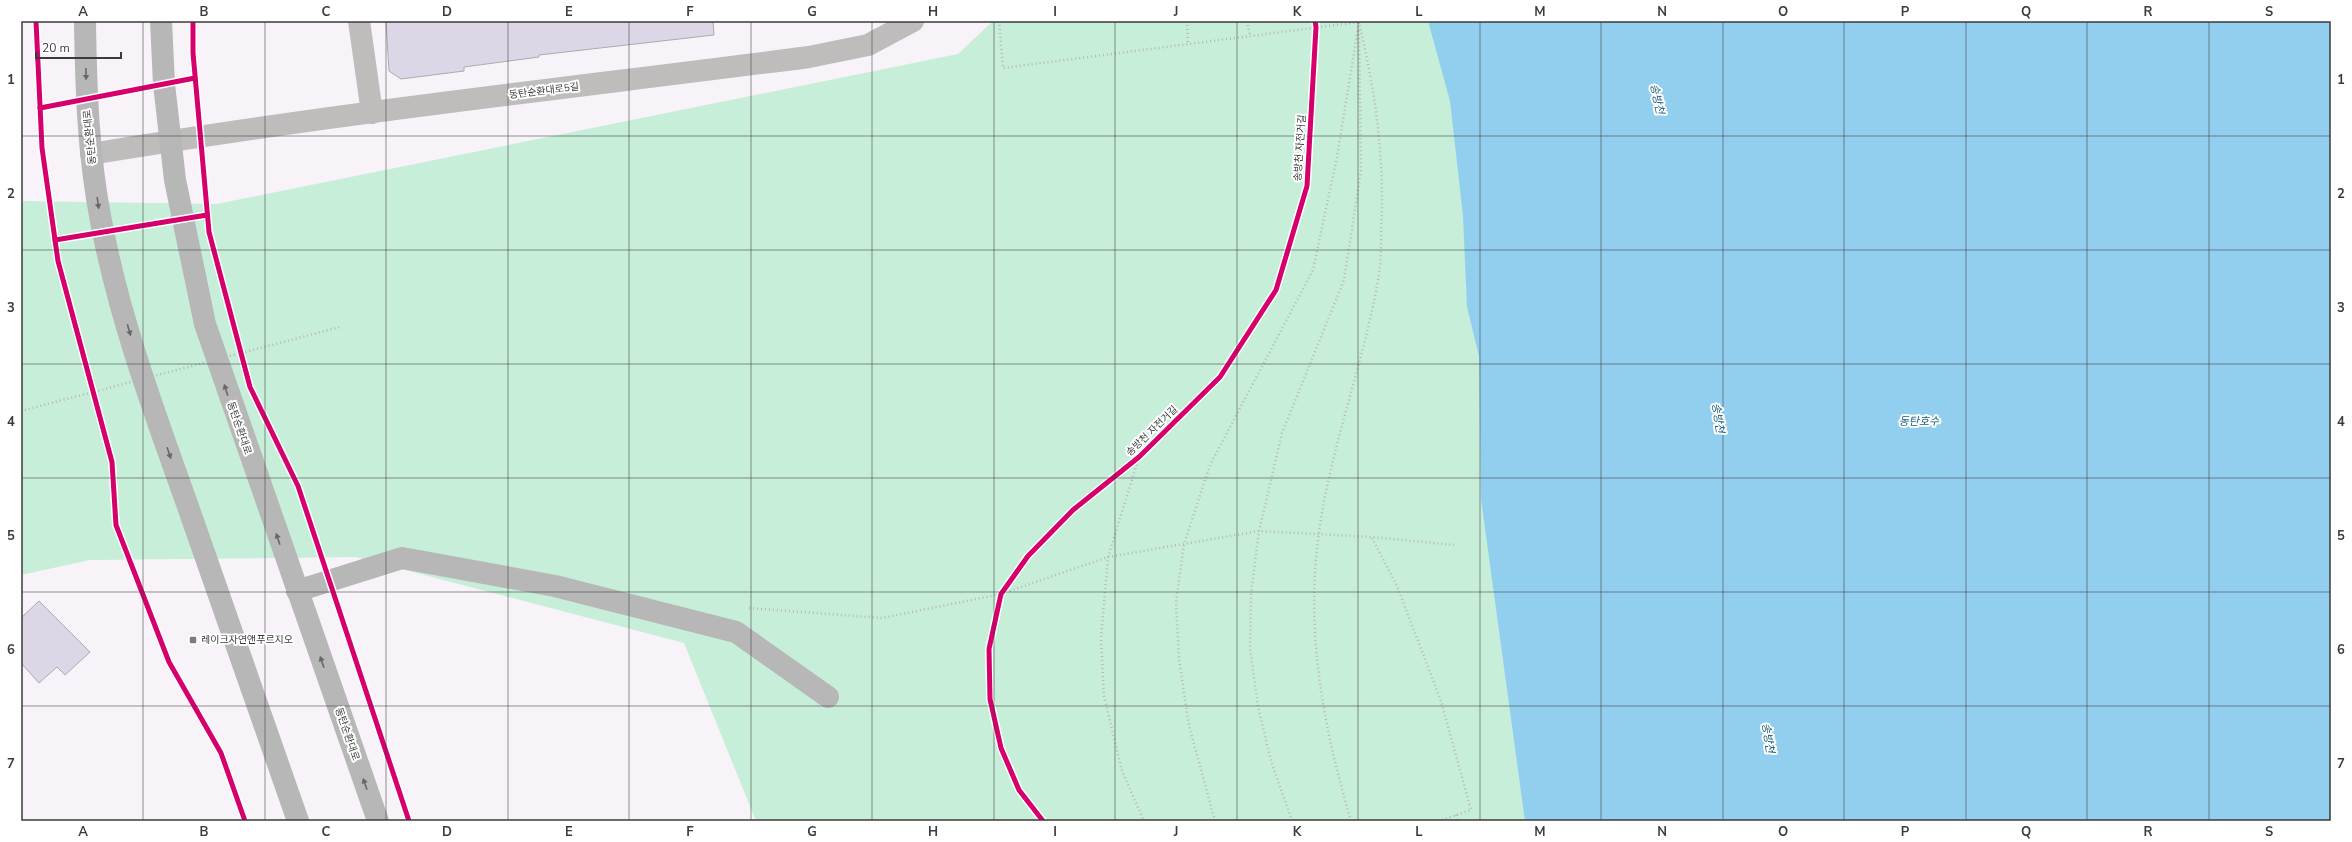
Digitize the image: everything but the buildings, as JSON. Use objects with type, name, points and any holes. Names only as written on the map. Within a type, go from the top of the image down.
[{"type":"main road","name":"동탄순환대로","points":[[85,21],[86,99],[91,154],[101,222],[141,374],[298,821]]},
{"type":"main road","name":"동탄순환대로","points":[[161,21],[164,84],[170,141],[178,196],[205,324],[378,821]]},
{"type":"main road","points":[[297,591],[402,558],[555,586],[736,632],[828,697]]},
{"type":"street","points":[[359,21],[372,113]]},
{"type":"street","name":"동탄순환대로5길","points":[[91,154],[170,141],[372,113],[809,58],[868,45],[913,21]]},
{"type":"path","points":[[999,21],[1003,68],[1359,22]]},
{"type":"path","points":[[1188,21],[1188,44]]},
{"type":"path","points":[[1247,21],[1250,36]]},
{"type":"path","points":[[1315,21],[1316,35]]},
{"type":"path","points":[[1292,821],[1271,761],[1258,706],[1250,649],[1251,594],[1259,531],[1282,433],[1344,280],[1361,170],[1359,22]]},
{"type":"path","points":[[1351,821],[1332,758],[1317,672],[1314,600],[1319,534],[1328,476],[1368,331],[1379,272],[1383,196],[1379,129],[1372,76],[1359,22]]},
{"type":"path","points":[[1215,821],[1189,726],[1179,660],[1176,602],[1184,544],[1210,465],[1313,270],[1337,157],[1359,22]]},
{"type":"path","points":[[21,411],[340,327]]},
{"type":"path","points":[[240,348],[242,356]]},
{"type":"path","points":[[92,385],[96,400]]},
{"type":"path","points":[[1139,457],[1108,557],[1101,638],[1104,696],[1122,771],[1144,821]]},
{"type":"path","points":[[741,608],[882,618],[1001,594],[1108,557],[1259,531],[1372,537],[1454,545]]},
{"type":"path","points":[[1372,537],[1398,586],[1441,701],[1471,810],[1439,821]]},
{"type":"path","points":[[999,601],[1005,587]]},
{"type":"path","points":[[1456,815],[1457,821]]},
{"type":"green space","points":[[993,21],[2331,21],[2331,821],[756,821],[684,643],[356,557],[90,560],[21,575],[21,201],[217,204],[958,54]]},
{"type":"water","name":"동탄호수","points":[[1428,21],[2331,21],[2331,821],[1525,821],[1481,499],[1479,356],[1467,307],[1463,216],[1450,101]]},
{"type":"cycle path","points":[[36,21],[42,148],[58,261],[112,462],[116,525],[169,662],[221,753],[245,821]]},
{"type":"cycle path","points":[[193,21],[193,53],[209,232],[250,387],[298,486],[409,821]]},
{"type":"cycle path","name":"송방천 자전거길","points":[[1043,821],[1019,790],[1001,748],[990,699],[989,649],[1001,594],[1028,556],[1073,510],[1139,457],[1220,377],[1276,290],[1307,186],[1316,27],[1315,21]]},
{"type":"cycle path","points":[[40,108],[195,78]]},
{"type":"cycle path","points":[[55,240],[207,215]]},
{"type":"place","name":"레이크자연앤푸르지오","points":[[193,640]]},
{"type":"water label","name":"송방천","points":[[1657,99]]},
{"type":"water label","name":"송방천","points":[[1718,418]]},
{"type":"water label","name":"송방천","points":[[1768,738]]}]
